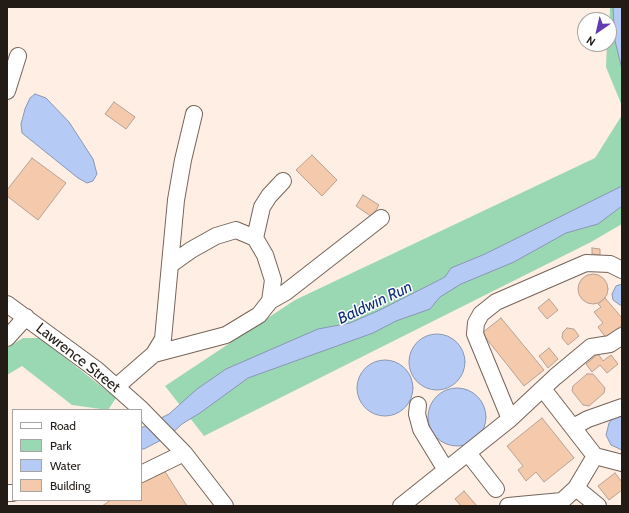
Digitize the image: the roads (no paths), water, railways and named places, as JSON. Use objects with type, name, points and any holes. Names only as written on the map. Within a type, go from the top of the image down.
[{"type":"street","points":[[7,92],[18,56]]},
{"type":"street","points":[[116,387],[154,354],[163,339],[180,180],[194,114]]},
{"type":"street","points":[[255,238],[262,208],[269,196],[282,182]]},
{"type":"street","points":[[154,354],[226,335],[259,314],[270,301],[286,292],[381,218]]},
{"type":"street","points":[[170,265],[190,250],[216,236],[236,230],[255,238],[265,255],[273,280],[270,301]]},
{"type":"street","points":[[510,419],[475,334],[476,323],[481,314],[496,302],[586,263],[610,264],[622,270]]},
{"type":"street","name":"Lawrence Street","points":[[7,304],[97,370],[141,409]]},
{"type":"street","points":[[7,338],[26,317]]},
{"type":"street","points":[[400,506],[510,419],[555,377],[591,347],[610,344],[622,336]]},
{"type":"street","points":[[543,389],[595,456],[622,463]]},
{"type":"street","points":[[418,405],[416,414],[421,429],[446,470]]},
{"type":"street","points":[[574,427],[588,419],[622,407]]},
{"type":"street","name":"Lawrence Street","points":[[142,410],[179,448],[225,506]]},
{"type":"street","points":[[142,473],[179,448]]},
{"type":"street","points":[[468,453],[496,489]]},
{"type":"street","points":[[508,506],[525,503],[555,503],[562,501],[576,488],[595,456]]},
{"type":"street","points":[[576,488],[598,506]]},
{"type":"water","points":[[613,7],[622,7],[622,69],[617,49],[617,12],[613,12]]},
{"type":"water","points":[[35,94],[46,98],[69,122],[93,159],[97,174],[93,181],[87,183],[78,178],[22,133],[21,124],[25,109],[30,98]]},
{"type":"water","points":[[622,186],[622,206],[598,224],[566,233],[514,262],[461,284],[440,297],[430,309],[396,321],[373,333],[248,378],[200,413],[182,424],[169,436],[142,449],[142,428],[169,414],[197,389],[226,369],[318,329],[350,323],[380,310],[445,277],[451,268],[485,254]]},
{"type":"water","points":[[622,284],[622,305],[620,305],[613,300],[612,294],[616,286]]},
{"type":"water","points":[[437,334],[448,336],[457,342],[463,351],[465,362],[463,373],[457,382],[448,388],[437,390],[426,388],[417,382],[411,373],[409,362],[411,351],[417,342],[426,336]]},
{"type":"water","points":[[385,360],[396,362],[405,368],[411,377],[413,388],[411,399],[405,408],[396,414],[385,416],[374,414],[365,408],[359,399],[357,388],[359,377],[365,368],[374,362]]},
{"type":"water","points":[[457,388],[468,390],[481,401],[484,406],[486,417],[484,428],[473,441],[468,444],[457,446],[446,444],[433,433],[430,428],[428,417],[430,406],[441,393],[446,390]]},
{"type":"water","points":[[622,415],[622,450],[611,445],[606,435],[609,423],[613,418]]},
{"type":"water label","name":"Baldwin Run","points":[[375,303]]}]
